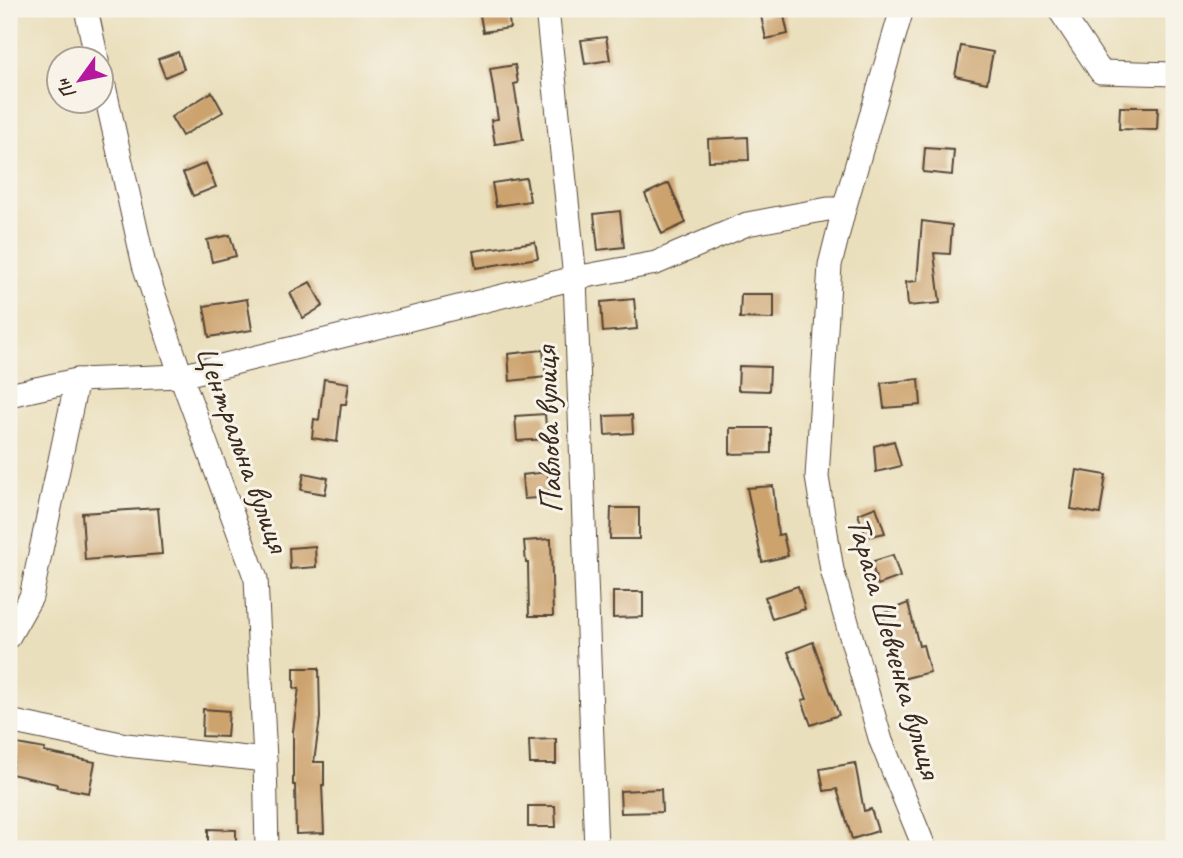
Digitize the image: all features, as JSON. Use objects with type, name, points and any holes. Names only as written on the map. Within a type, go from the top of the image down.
[{"type":"street","points":[[86,9],[94,46]]},
{"type":"street","name":"Павлова вулиця","points":[[547,9],[575,278],[596,849]]},
{"type":"street","name":"Тараса Шевченка вулиця","points":[[902,9],[830,265],[817,477],[832,570],[881,741],[925,849]]},
{"type":"street","points":[[1059,9],[1101,72],[1174,74]]},
{"type":"street","name":"Центральна вулиця","points":[[111,116],[144,265],[181,376],[256,579],[267,849]]},
{"type":"street","points":[[9,395],[77,380],[181,376],[575,278],[656,263],[747,224],[828,209],[844,209]]},
{"type":"street","points":[[9,636],[31,597],[77,380]]},
{"type":"street","points":[[9,721],[126,746],[265,760]]},
{"type":"building","points":[[479,9],[508,9],[510,28],[483,32]]},
{"type":"building","points":[[783,11],[788,34],[766,39],[761,16]]},
{"type":"building","points":[[606,37],[610,60],[585,64],[581,40]]},
{"type":"building","points":[[961,46],[993,52],[987,83],[955,76]]},
{"type":"building","points":[[178,52],[184,69],[165,77],[158,59]]},
{"type":"building","points":[[515,65],[518,83],[514,84],[523,140],[495,144],[491,120],[498,119],[490,69]]},
{"type":"building","points":[[212,92],[223,112],[182,136],[171,117]]},
{"type":"building","points":[[1120,107],[1158,107],[1157,130],[1119,129]]},
{"type":"building","points":[[748,137],[749,160],[709,161],[708,139]]},
{"type":"building","points":[[925,148],[954,150],[952,175],[923,172]]},
{"type":"building","points":[[206,163],[216,187],[193,196],[183,173]]},
{"type":"building","points":[[526,178],[530,201],[496,206],[492,183]]},
{"type":"building","points":[[669,183],[686,223],[662,234],[645,194]]},
{"type":"building","points":[[620,211],[624,247],[598,250],[594,214]]},
{"type":"building","points":[[922,221],[952,225],[950,254],[934,253],[940,303],[908,306],[906,282],[917,281]]},
{"type":"building","points":[[230,235],[236,256],[212,262],[207,240]]},
{"type":"building","points":[[535,242],[538,258],[476,268],[473,251]]},
{"type":"building","points":[[310,282],[323,306],[303,318],[290,293]]},
{"type":"building","points":[[741,294],[774,294],[774,319],[740,318]]},
{"type":"building","points":[[247,299],[252,330],[209,337],[204,306]]},
{"type":"building","points":[[634,299],[637,329],[603,332],[601,302]]},
{"type":"building","points":[[543,350],[546,377],[510,381],[508,354]]},
{"type":"building","points":[[739,366],[770,367],[769,391],[738,390]]},
{"type":"building","points":[[324,379],[349,383],[346,404],[341,404],[337,442],[312,438],[314,419],[319,420]]},
{"type":"building","points":[[919,379],[921,405],[884,408],[881,383]]},
{"type":"building","points":[[545,414],[547,439],[517,441],[515,416]]},
{"type":"building","points":[[632,415],[633,433],[605,435],[604,416]]},
{"type":"building","points":[[730,428],[771,428],[771,453],[730,454]]},
{"type":"building","points":[[894,441],[901,466],[876,472],[874,446]]},
{"type":"building","points":[[1077,470],[1106,475],[1100,514],[1071,509]]},
{"type":"building","points":[[548,472],[550,497],[524,499],[522,475]]},
{"type":"building","points":[[304,473],[328,478],[325,494],[301,490]]},
{"type":"building","points":[[773,486],[778,535],[783,534],[788,556],[762,562],[747,488]]},
{"type":"building","points":[[876,507],[885,533],[866,537],[858,514]]},
{"type":"building","points":[[158,508],[162,554],[85,560],[82,513]]},
{"type":"building","points":[[611,508],[639,508],[639,539],[610,539]]},
{"type":"building","points":[[551,539],[553,616],[529,616],[528,563],[524,541]]},
{"type":"building","points":[[315,546],[316,567],[290,569],[289,548]]},
{"type":"building","points":[[893,555],[900,577],[878,585],[871,562]]},
{"type":"building","points":[[798,586],[805,609],[772,619],[765,597]]},
{"type":"building","points":[[613,592],[643,592],[643,617],[613,618]]},
{"type":"building","points":[[908,603],[919,646],[923,645],[930,672],[894,681],[887,655],[893,653],[883,613]]},
{"type":"building","points":[[813,642],[839,715],[811,725],[802,700],[807,699],[788,652]]},
{"type":"building","points":[[294,668],[319,668],[320,718],[314,762],[324,762],[324,833],[296,834],[293,731],[299,688],[294,689]]},
{"type":"building","points":[[203,709],[229,711],[227,737],[202,736]]},
{"type":"building","points":[[556,739],[556,764],[530,764],[529,740]]},
{"type":"building","points":[[17,744],[95,762],[89,793],[11,774]]},
{"type":"building","points":[[855,763],[864,811],[871,809],[878,831],[852,839],[837,789],[824,791],[820,769]]},
{"type":"building","points":[[661,789],[662,812],[621,813],[620,791]]},
{"type":"building","points":[[528,806],[555,806],[556,827],[528,827]]},
{"type":"building","points":[[208,829],[236,830],[236,849],[208,849]]}]
